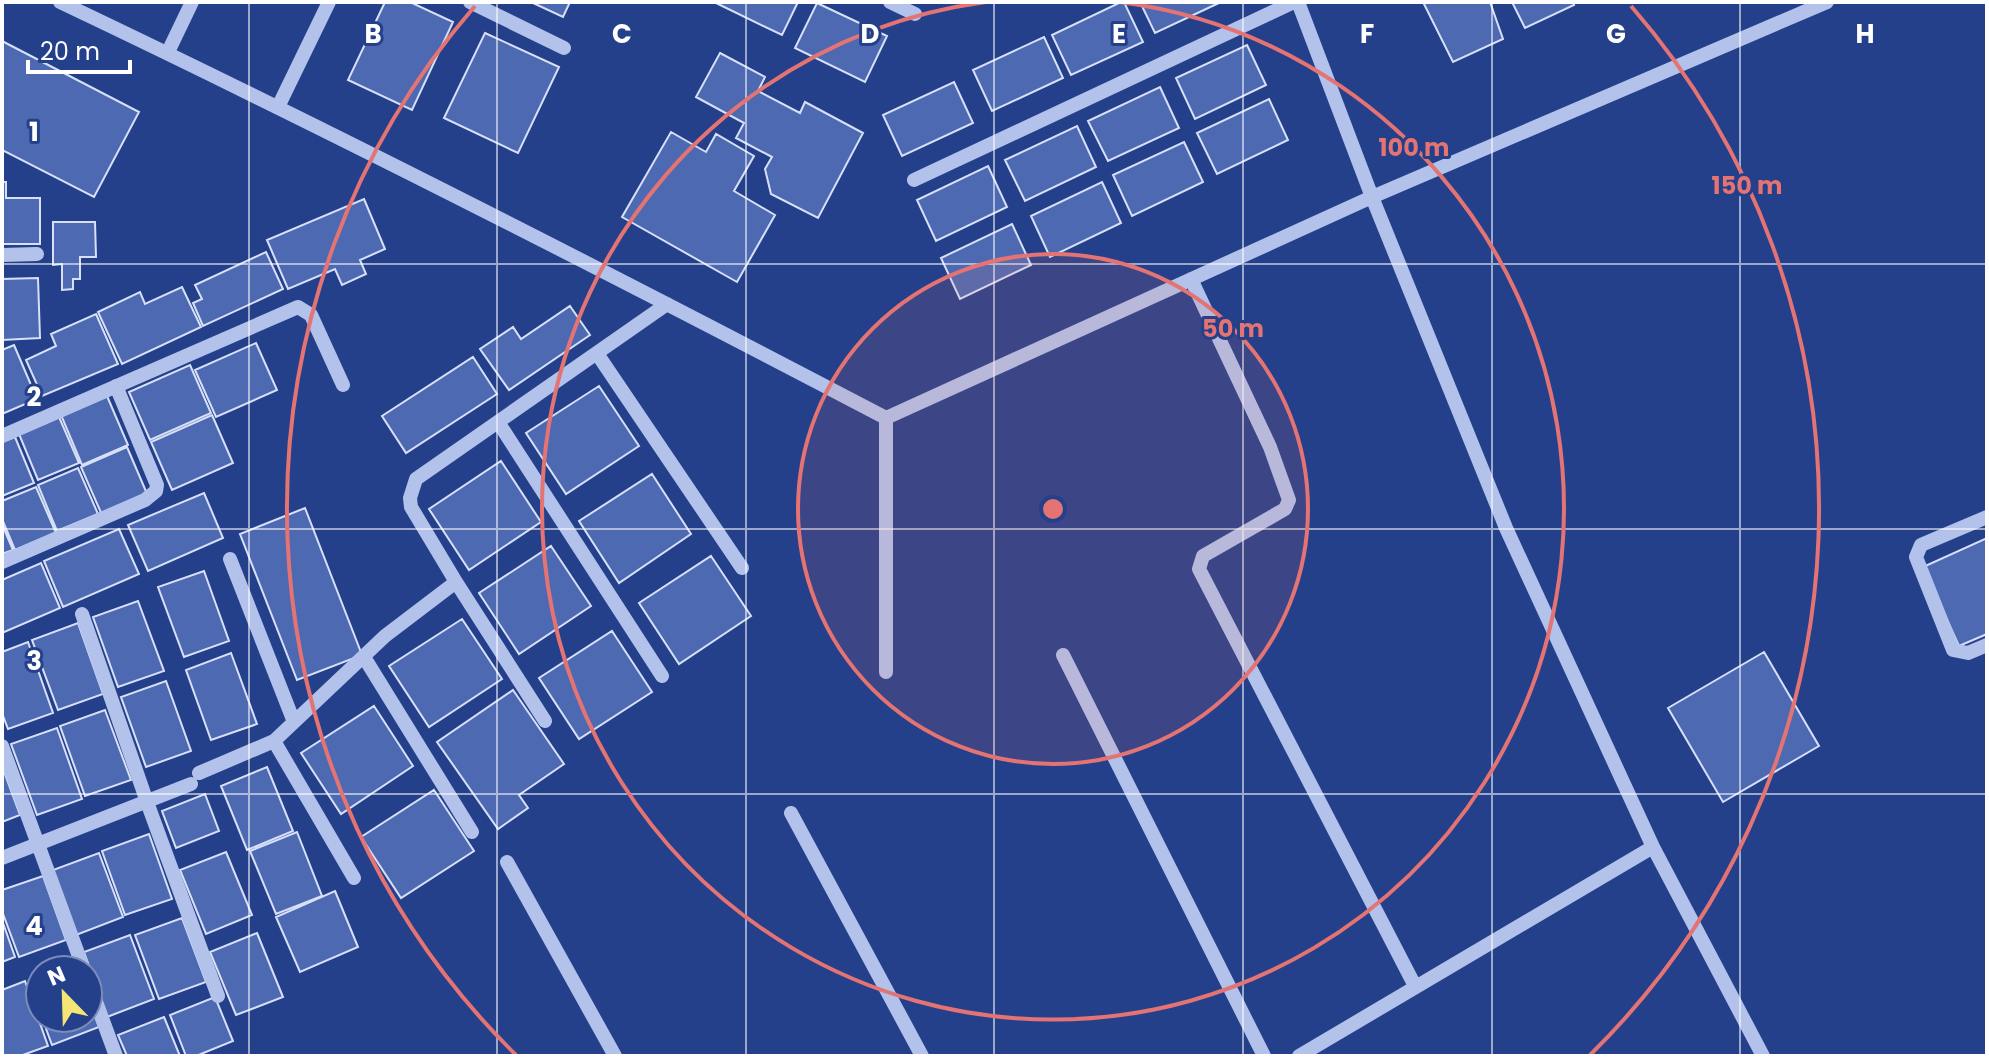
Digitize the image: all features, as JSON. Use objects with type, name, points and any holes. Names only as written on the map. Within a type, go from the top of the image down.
[{"type":"street","points":[[168,52],[192,2]]},
{"type":"street","points":[[278,107],[329,2]]},
{"type":"street","points":[[470,2],[564,48]]},
{"type":"street","points":[[890,2],[915,14]]},
{"type":"street","points":[[914,180],[1296,2],[1506,528],[1653,847],[1763,1056]]},
{"type":"street","points":[[886,418],[1372,197],[1827,2]]},
{"type":"street","points":[[63,3],[278,107],[886,418]]},
{"type":"street","points":[[2,255],[37,254]]},
{"type":"street","points":[[1191,279],[1270,447],[1289,500],[1285,509],[1203,556],[1199,565],[1200,575],[1415,986]]},
{"type":"street","points":[[545,721],[411,507],[412,488],[416,479],[667,304]]},
{"type":"street","points":[[2,436],[298,307],[311,315],[343,385]]},
{"type":"street","points":[[598,355],[742,568]]},
{"type":"street","points":[[2,562],[145,500],[156,491],[157,485],[116,386]]},
{"type":"street","points":[[886,418],[886,672]]},
{"type":"street","points":[[498,422],[662,676]]},
{"type":"street","points":[[1987,517],[1921,545],[1916,557],[1953,650],[1968,653],[1987,645]]},
{"type":"street","points":[[230,559],[294,722]]},
{"type":"street","points":[[2,858],[147,802],[274,741],[385,636],[456,582]]},
{"type":"street","points":[[82,614],[218,996]]},
{"type":"street","points":[[1063,655],[1264,1056]]},
{"type":"street","points":[[364,657],[472,832]]},
{"type":"street","points":[[274,741],[354,878]]},
{"type":"street","points":[[2,746],[78,954]]},
{"type":"street","points":[[791,813],[922,1056]]},
{"type":"street","points":[[1299,1056],[1653,847]]},
{"type":"street","points":[[507,862],[615,1056]]},
{"type":"street","points":[[104,1023],[116,1056]]},
{"type":"building","points":[[385,2],[410,2],[453,22],[412,110],[348,80]]},
{"type":"building","points":[[531,2],[570,2],[563,17]]},
{"type":"building","points":[[714,2],[798,2],[782,35]]},
{"type":"building","points":[[1124,2],[1143,42],[1071,75],[1052,35]]},
{"type":"building","points":[[1140,2],[1221,2],[1155,33]]},
{"type":"building","points":[[1423,2],[1490,2],[1503,39],[1453,62]]},
{"type":"building","points":[[1512,2],[1573,2],[1574,5],[1525,28]]},
{"type":"building","points":[[817,3],[887,36],[865,82],[795,48]]},
{"type":"building","points":[[485,33],[559,67],[518,153],[444,118]]},
{"type":"building","points":[[1044,37],[1063,78],[992,111],[973,70]]},
{"type":"building","points":[[2,41],[139,112],[94,197],[2,150]]},
{"type":"building","points":[[1247,45],[1266,85],[1195,119],[1176,78]]},
{"type":"building","points":[[720,53],[765,77],[758,91],[800,113],[805,102],[863,133],[818,218],[771,194],[765,169],[772,157],[736,138],[744,123],[696,97]]},
{"type":"building","points":[[954,82],[973,123],[902,156],[883,115]]},
{"type":"building","points":[[1160,87],[1179,128],[1108,161],[1088,121]]},
{"type":"building","points":[[1269,99],[1288,140],[1217,174],[1197,133]]},
{"type":"building","points":[[1077,126],[1096,167],[1025,201],[1005,160]]},
{"type":"building","points":[[671,132],[706,152],[716,134],[754,156],[734,191],[775,215],[737,282],[622,217]]},
{"type":"building","points":[[1184,142],[1203,182],[1132,216],[1113,175]]},
{"type":"building","points":[[988,166],[1007,207],[936,241],[917,200]]},
{"type":"building","points":[[2,182],[6,182],[6,198],[40,198],[40,244],[2,244]]},
{"type":"building","points":[[1102,182],[1121,223],[1050,257],[1031,216]]},
{"type":"building","points":[[364,199],[385,249],[360,260],[366,274],[342,285],[335,269],[288,289],[267,240]]},
{"type":"building","points":[[53,222],[95,222],[96,257],[80,257],[80,279],[73,279],[73,289],[62,290],[62,264],[53,265]]},
{"type":"building","points":[[1012,224],[1031,265],[960,299],[941,258]]},
{"type":"building","points":[[266,252],[283,289],[203,326],[193,303],[202,299],[195,285]]},
{"type":"building","points":[[38,278],[40,338],[2,340],[2,279]]},
{"type":"building","points":[[182,287],[201,327],[122,364],[98,312],[140,292],[145,304]]},
{"type":"building","points":[[570,306],[590,335],[509,390],[480,349],[513,327],[521,339]]},
{"type":"building","points":[[96,314],[118,364],[42,396],[26,360],[56,346],[51,334]]},
{"type":"building","points":[[256,343],[277,390],[216,417],[195,370]]},
{"type":"building","points":[[14,345],[37,399],[2,414],[2,350]]},
{"type":"building","points":[[473,357],[497,394],[406,453],[382,416]]},
{"type":"building","points":[[190,365],[211,413],[150,440],[129,392]]},
{"type":"building","points":[[599,386],[639,446],[566,494],[526,433]]},
{"type":"building","points":[[107,396],[128,445],[82,465],[61,415]]},
{"type":"building","points":[[212,415],[233,463],[172,490],[151,442]]},
{"type":"building","points":[[59,417],[79,463],[38,480],[19,434]]},
{"type":"building","points":[[15,437],[34,483],[2,496],[2,442]]},
{"type":"building","points":[[127,447],[148,496],[102,515],[81,467]]},
{"type":"building","points":[[501,461],[541,522],[469,570],[429,509]]},
{"type":"building","points":[[78,468],[98,514],[57,531],[38,485]]},
{"type":"building","points":[[652,474],[691,534],[619,583],[579,521]]},
{"type":"building","points":[[36,487],[56,533],[15,550],[2,519],[2,501]]},
{"type":"building","points":[[204,493],[223,538],[148,571],[128,525]]},
{"type":"building","points":[[305,508],[362,655],[297,680],[240,534]]},
{"type":"building","points":[[2,524],[13,550],[2,554]]},
{"type":"building","points":[[119,529],[139,574],[63,607],[44,561]]},
{"type":"building","points":[[1987,538],[1987,634],[1959,646],[1923,567]]},
{"type":"building","points":[[551,546],[591,606],[519,654],[479,593]]},
{"type":"building","points":[[711,556],[751,616],[679,664],[639,603]]},
{"type":"building","points":[[41,563],[60,608],[2,633],[2,580]]},
{"type":"building","points":[[204,571],[229,641],[184,657],[158,587]]},
{"type":"building","points":[[138,601],[164,671],[118,687],[93,617]]},
{"type":"building","points":[[462,619],[502,679],[429,727],[389,666]]},
{"type":"building","points":[[78,623],[103,694],[58,710],[32,640]]},
{"type":"building","points":[[612,631],[652,692],[579,739],[539,678]]},
{"type":"building","points":[[28,642],[53,713],[8,729],[2,713],[2,652]]},
{"type":"building","points":[[1764,652],[1819,746],[1723,802],[1668,708]]},
{"type":"building","points":[[231,653],[257,724],[211,740],[186,670]]},
{"type":"building","points":[[166,681],[191,751],[146,767],[121,697]]},
{"type":"building","points":[[513,690],[564,764],[519,795],[528,808],[498,829],[437,742]]},
{"type":"building","points":[[374,706],[413,766],[341,814],[301,753]]},
{"type":"building","points":[[105,710],[131,780],[85,796],[60,726]]},
{"type":"building","points":[[57,728],[82,799],[37,815],[11,744]]},
{"type":"building","points":[[2,766],[20,815],[2,822]]},
{"type":"building","points":[[267,767],[293,831],[247,850],[221,786]]},
{"type":"building","points":[[434,790],[474,851],[401,898],[361,837]]},
{"type":"building","points":[[205,794],[219,831],[176,848],[162,811]]},
{"type":"building","points":[[297,832],[322,896],[276,914],[250,851]]},
{"type":"building","points":[[149,834],[172,899],[125,915],[102,851]]},
{"type":"building","points":[[226,852],[252,915],[206,934],[180,870]]},
{"type":"building","points":[[99,853],[123,917],[76,935],[53,870]]},
{"type":"building","points":[[43,876],[66,940],[19,957],[2,911],[2,890]]},
{"type":"building","points":[[335,891],[358,947],[300,972],[276,917]]},
{"type":"building","points":[[182,918],[206,982],[159,999],[135,935]]},
{"type":"building","points":[[2,920],[15,957],[2,962]]},
{"type":"building","points":[[257,933],[283,997],[236,1015],[210,952]]},
{"type":"building","points":[[130,935],[154,999],[107,1017],[104,1009],[104,954],[84,952]]},
{"type":"building","points":[[24,981],[24,1034],[44,1034],[48,1046],[20,1056],[2,1056],[2,990]]},
{"type":"building","points":[[215,997],[233,1041],[196,1056],[186,1056],[170,1015]]},
{"type":"building","points":[[164,1017],[180,1056],[127,1056],[118,1035]]},
{"type":"building","points":[[48,1034],[81,1034],[52,1045]]}]
